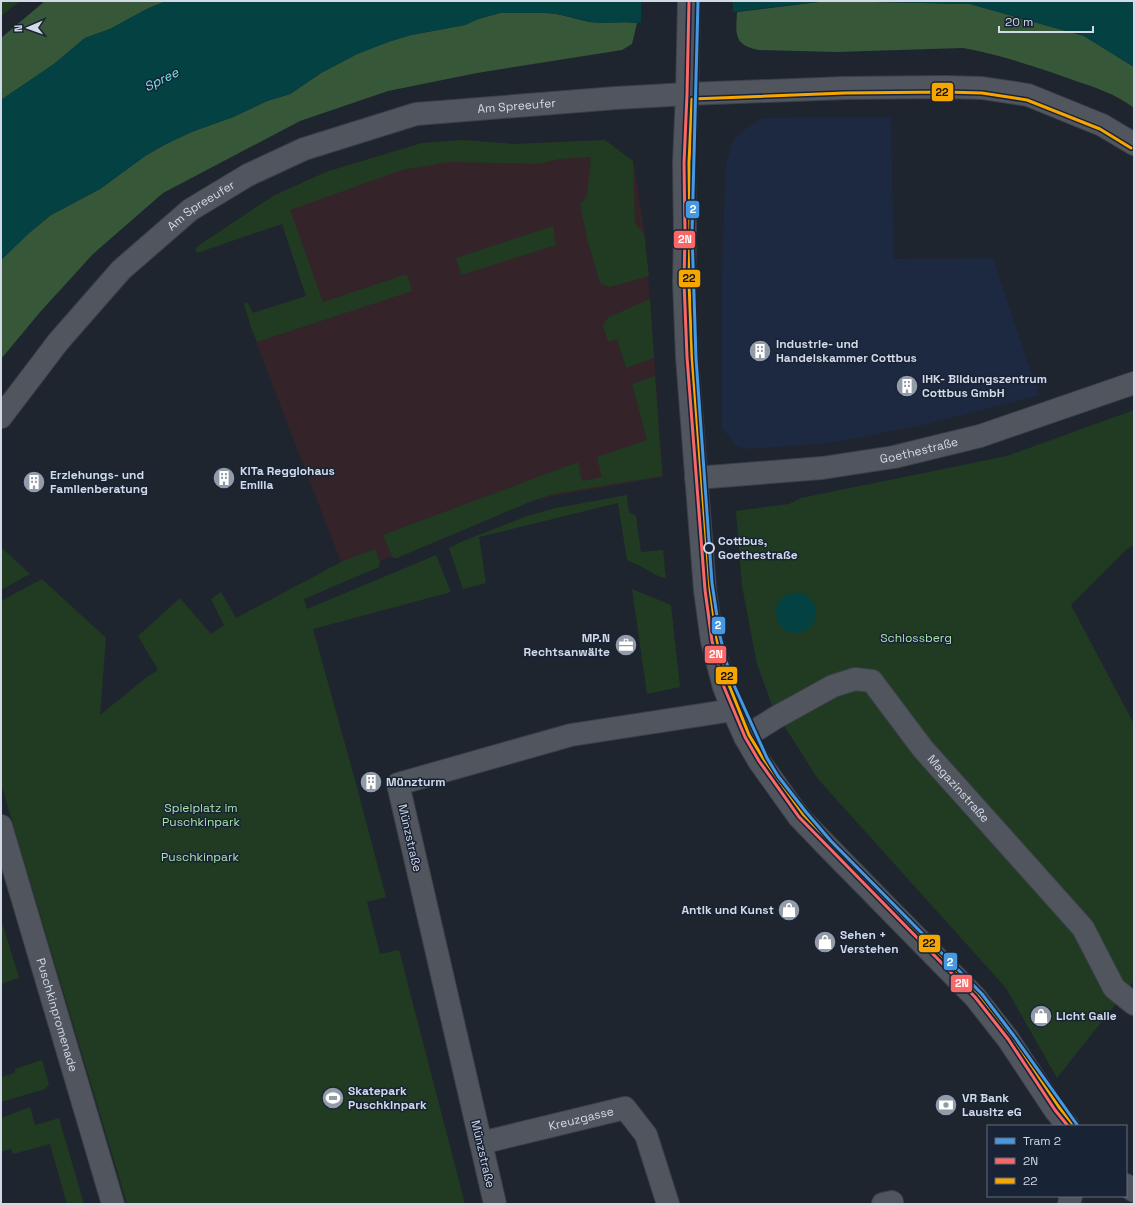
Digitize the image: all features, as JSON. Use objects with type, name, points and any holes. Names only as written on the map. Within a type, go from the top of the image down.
[{"type":"street","points":[[689,1],[684,163],[684,282],[687,357],[705,590],[712,641],[724,687],[745,737],[768,774],[799,817],[975,997],[1008,1039],[1055,1110],[1067,1125]]},
{"type":"street","name":"Am Spreeufer","points":[[1,417],[58,342],[121,270],[190,210],[248,175],[304,149],[416,114],[616,98],[687,94],[845,88],[982,88],[1028,95],[1102,125],[1134,144]]},
{"type":"street","name":"Goethestraße","points":[[696,478],[822,468],[894,457],[980,436],[1134,383]]},
{"type":"street","name":"Magazinstraße","points":[[745,737],[775,718],[833,686],[856,679],[872,681],[923,749],[1082,928],[1114,988],[1134,1004]]},
{"type":"street","name":"Münzstraße","points":[[495,1204],[398,784],[571,735],[733,710]]},
{"type":"street","name":"Puschkinpromenade","points":[[1,826],[113,1204]]},
{"type":"street","name":"Kreuzgasse","points":[[480,1143],[625,1108],[646,1135],[668,1204]]},
{"type":"shaded area","points":[[45,1],[166,1],[147,9],[110,29],[85,38],[54,64],[1,100],[1,38]]},
{"type":"shaded area","points":[[827,1],[970,4],[1084,36],[1134,67],[1134,108],[1105,91],[1089,85],[1019,62],[963,48],[835,52],[759,50],[751,48],[740,42],[736,27],[737,12]]},
{"type":"shaded area","points":[[500,13],[549,13],[590,22],[637,23],[632,44],[622,50],[477,73],[388,91],[300,121],[163,193],[93,254],[41,311],[1,359],[1,260],[29,233],[51,215],[100,189],[145,156],[173,140],[233,117],[267,101],[290,94],[321,73],[357,54],[411,35],[465,25],[478,19]]},
{"type":"shaded area","points":[[891,117],[894,259],[993,258],[1039,395],[928,424],[830,443],[747,449],[736,446],[722,428],[722,265],[726,164],[733,140],[744,130],[763,118]]},
{"type":"shaded area","points":[[463,140],[512,144],[605,140],[633,161],[645,234],[663,477],[530,500],[346,575],[256,342],[319,321],[273,196],[326,172],[422,143]]},
{"type":"green space","points":[[4,1],[20,1],[1,16],[1,3]]},
{"type":"green space","points":[[463,140],[512,144],[605,140],[633,161],[635,223],[644,234],[649,276],[610,287],[600,283],[587,238],[580,204],[587,197],[591,157],[559,159],[539,164],[449,162],[402,170],[290,210],[323,302],[407,274],[412,291],[257,342],[244,304],[247,302],[253,313],[306,296],[282,224],[197,253],[195,248],[273,196],[326,172],[422,143]]},
{"type":"green space","points":[[553,226],[556,245],[461,275],[456,258]]},
{"type":"green space","points":[[650,299],[654,358],[626,368],[617,339],[608,342],[603,325],[609,317]]},
{"type":"green space","points":[[655,376],[662,476],[553,494],[532,501],[397,558],[393,558],[383,535],[578,462],[582,481],[602,477],[597,457],[647,440],[632,384]]},
{"type":"green space","name":"Schlossberg","points":[[1134,410],[1134,545],[1127,549],[1071,605],[1134,724],[1134,981],[1057,1078],[1006,988],[818,779],[773,708],[757,664],[742,586],[736,511],[789,504],[801,498],[1007,456]]},
{"type":"green space","points":[[627,495],[629,512],[636,516],[641,552],[663,550],[666,578],[660,577],[627,560],[618,503],[479,537],[486,583],[463,589],[449,548],[527,516],[556,508]]},
{"type":"green space","points":[[1,547],[30,574],[1,590]]},
{"type":"green space","name":"Puschkinpark","points":[[375,549],[380,562],[379,567],[304,599],[307,609],[436,555],[451,592],[313,629],[386,897],[367,902],[380,954],[399,950],[465,1204],[127,1204],[1,784],[1,601],[42,579],[106,638],[100,715],[147,677],[158,670],[138,636],[180,598],[211,634],[224,625],[211,599],[221,592],[236,618],[341,562]]},
{"type":"green space","points":[[632,589],[671,605],[680,687],[647,694]]},
{"type":"green space","points":[[1,919],[19,978],[1,984]]},
{"type":"green space","points":[[42,1060],[49,1084],[45,1089],[1,1102],[1,1077],[15,1073],[15,1069]]},
{"type":"green space","points":[[30,1107],[35,1125],[59,1118],[84,1204],[67,1204],[50,1144],[13,1154],[11,1149],[1,1152],[1,1118]]},
{"type":"water","name":"Spree","points":[[166,1],[827,1],[637,23],[590,22],[557,14],[544,13],[500,13],[478,19],[465,25],[411,35],[391,41],[357,54],[321,73],[290,94],[267,101],[233,117],[194,131],[160,147],[145,156],[100,189],[51,215],[29,233],[1,260],[1,100],[54,64],[85,38],[110,29],[147,9]]},
{"type":"water","points":[[827,1],[1134,1],[1134,67],[1084,36],[970,4]]},
{"type":"water","points":[[796,593],[804,595],[810,599],[814,605],[816,613],[814,621],[810,627],[804,631],[796,633],[788,631],[782,627],[778,621],[776,613],[778,605],[782,599],[788,595]]},
{"type":"pier","points":[[641,1],[733,1],[733,14],[641,25]]},
{"type":"tram line","name":"2","points":[[698,1],[692,233],[696,358],[712,583],[720,636],[733,683],[767,758],[778,776],[806,812],[831,841],[982,994],[1077,1125]]},
{"type":"transit line","name":"2N","points":[[689,1],[684,163],[684,282],[687,357],[705,590],[712,641],[724,687],[745,737],[759,761],[799,817],[975,997],[1008,1039],[1055,1110],[1067,1125]]},
{"type":"transit line","name":"22","points":[[1072,1123],[1059,1107],[1012,1036],[979,994],[803,814],[763,758],[749,735],[729,685],[717,640],[710,589],[692,357],[689,282],[689,163],[692,99],[845,93],[982,93],[1027,100],[1100,129],[1131,148]]},
{"type":"place","name":"Industrie- und Handelskammer Cottbus","points":[[760,351]]},
{"type":"place","name":"IHK- Bildungszentrum Cottbus GmbH","points":[[907,386]]},
{"type":"place","name":"KiTa Reggiohaus Emilia","points":[[224,478]]},
{"type":"place","name":"Erziehungs- und Familenberatung","points":[[34,482]]},
{"type":"place","name":"Cottbus, Goethestraße","points":[[709,548]]},
{"type":"place","name":"MP.N Rechtsanwälte","points":[[626,645]]},
{"type":"place","name":"Münzturm","points":[[371,782]]},
{"type":"place","name":"Antik und Kunst","points":[[789,910]]},
{"type":"place","name":"Sehen + Verstehen","points":[[825,942]]},
{"type":"place","name":"Licht Galle","points":[[1041,1016]]},
{"type":"place","name":"Skatepark Puschkinpark","points":[[333,1098]]},
{"type":"place","name":"VR Bank Lausitz eG","points":[[946,1105]]},
{"type":"park label","name":"Spielplatz im Puschkinpark","points":[[201,815]]}]
